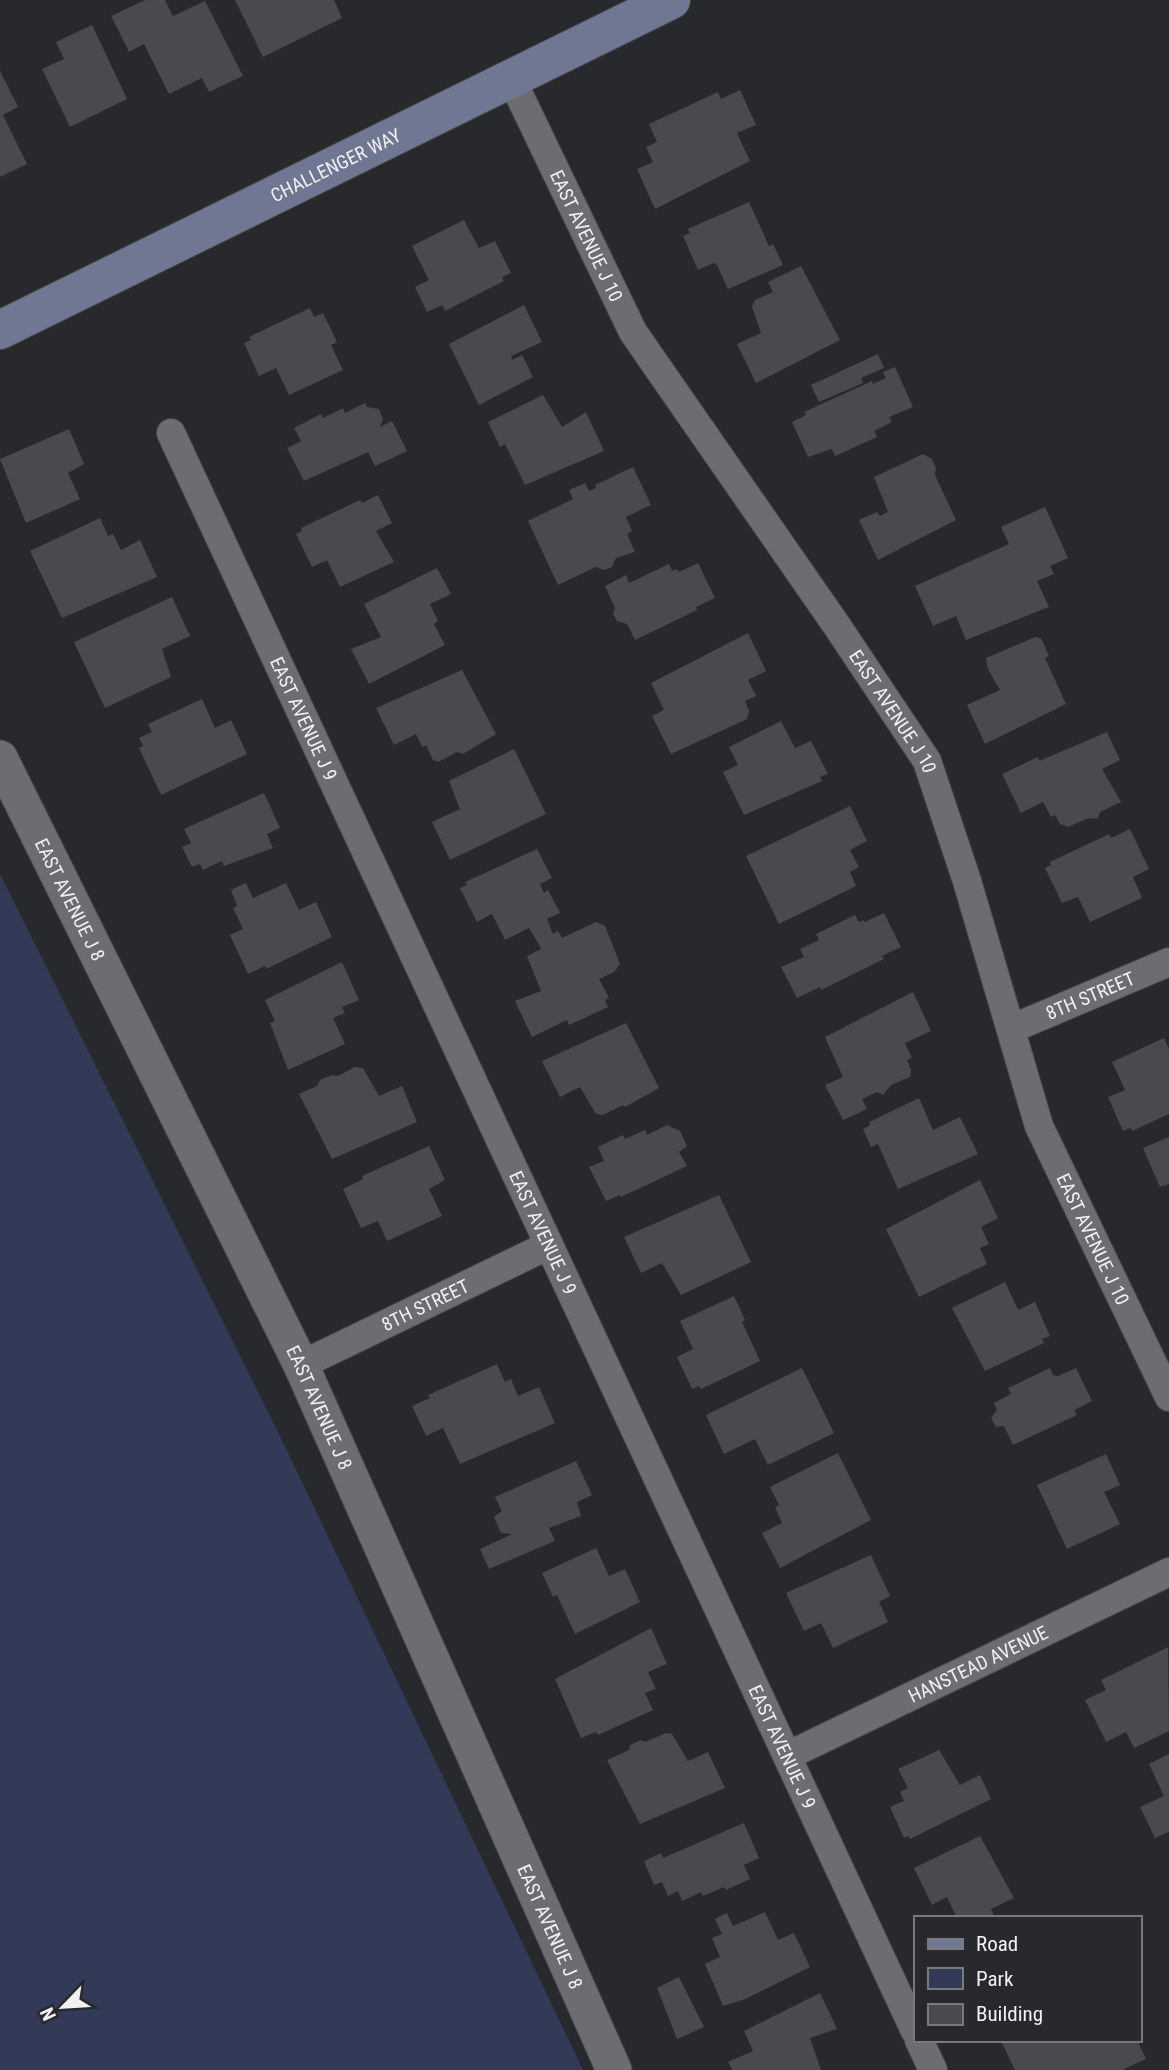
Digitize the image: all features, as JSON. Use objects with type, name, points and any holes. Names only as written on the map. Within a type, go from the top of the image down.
[{"type":"main road","name":"CHALLENGER WAY","points":[[0,330],[671,0]]},
{"type":"street","name":"EAST AVENUE J 10","points":[[511,78],[633,332],[837,626],[926,761],[1039,1126],[1169,1397]]},
{"type":"street","name":"EAST AVENUE J 9","points":[[171,433],[914,2029]]},
{"type":"street","name":"EAST AVENUE J 8","points":[[0,758],[301,1365],[614,2070]]},
{"type":"street","name":"8TH STREET","points":[[1011,1030],[1169,962]]},
{"type":"street","name":"8TH STREET","points":[[301,1365],[550,1245]]},
{"type":"street","name":"HANSTEAD AVENUE","points":[[787,1756],[1169,1572]]},
{"type":"street","points":[[920,2042],[933,2070]]},
{"type":"green space","points":[[0,874],[281,1438],[583,2070],[0,2070]]},
{"type":"building","points":[[145,0],[165,0],[173,16],[205,1],[243,76],[209,92],[202,78],[169,94],[144,44],[129,52],[111,16]]},
{"type":"building","points":[[235,0],[334,0],[342,18],[263,57]]},
{"type":"building","points":[[92,25],[127,99],[70,127],[42,69],[64,59],[56,42]]},
{"type":"building","points":[[0,71],[18,107],[3,115],[27,164],[0,177]]},
{"type":"building","points":[[740,90],[756,125],[737,133],[750,161],[655,209],[637,169],[653,162],[646,147],[657,142],[649,124],[718,92],[721,99]]},
{"type":"building","points":[[749,202],[769,246],[773,244],[783,265],[728,289],[714,263],[698,270],[683,236],[690,233],[688,229]]},
{"type":"building","points":[[464,220],[479,248],[495,241],[511,273],[502,277],[504,281],[445,311],[442,305],[427,312],[415,287],[429,280],[412,246]]},
{"type":"building","points":[[801,266],[840,340],[756,383],[737,344],[761,333],[752,307],[755,300],[773,292],[768,282]]},
{"type":"building","points":[[524,305],[542,342],[511,356],[512,360],[522,355],[533,377],[479,405],[449,344]]},
{"type":"building","points":[[310,308],[314,317],[323,313],[337,342],[331,345],[343,370],[289,395],[276,368],[259,376],[244,343],[251,340],[249,337]]},
{"type":"building","points":[[878,354],[884,368],[861,378],[863,383],[819,402],[811,385]]},
{"type":"building","points":[[895,367],[913,407],[889,417],[892,422],[874,431],[877,437],[835,456],[832,449],[808,457],[792,422],[806,415],[804,412],[872,381],[873,384],[886,378],[883,372]]},
{"type":"building","points":[[543,395],[562,427],[586,412],[604,451],[525,485],[505,444],[500,447],[488,422]]},
{"type":"building","points":[[365,403],[367,407],[379,409],[383,420],[380,427],[392,421],[407,451],[375,466],[368,452],[304,481],[287,448],[301,441],[294,428],[321,414],[323,418],[343,408],[345,413]]},
{"type":"building","points":[[69,429],[84,464],[68,473],[80,499],[26,523],[0,459]]},
{"type":"building","points":[[923,454],[932,459],[935,475],[956,520],[878,560],[859,520],[877,512],[880,516],[888,512],[874,477]]},
{"type":"building","points":[[633,467],[651,505],[626,517],[632,531],[627,534],[635,552],[616,558],[612,567],[604,570],[596,567],[558,585],[528,521],[573,499],[569,490],[585,483],[589,491],[596,488],[595,485]]},
{"type":"building","points":[[378,495],[392,523],[376,531],[394,562],[340,587],[327,560],[312,567],[296,534],[302,531],[301,528],[360,500],[362,503]]},
{"type":"building","points":[[1045,507],[1068,558],[1050,566],[1054,574],[1037,581],[1049,607],[966,640],[956,616],[933,626],[915,586],[1009,544],[1001,527]]},
{"type":"building","points":[[100,518],[108,536],[113,534],[121,550],[140,540],[157,577],[62,618],[30,551]]},
{"type":"building","points":[[698,563],[715,598],[696,607],[697,610],[635,640],[627,624],[617,621],[613,614],[615,608],[605,586],[626,575],[629,583],[669,564],[672,571],[677,569],[679,572]]},
{"type":"building","points":[[437,568],[451,594],[430,604],[438,621],[434,624],[445,645],[369,684],[351,649],[381,637],[364,604]]},
{"type":"building","points":[[172,597],[190,636],[162,649],[171,677],[105,708],[74,642]]},
{"type":"building","points":[[748,633],[766,671],[748,680],[756,696],[745,701],[749,711],[747,719],[671,754],[652,716],[664,710],[651,683]]},
{"type":"building","points":[[1035,637],[1041,638],[1049,656],[1045,658],[1066,704],[985,744],[967,705],[1000,690],[988,669],[986,658]]},
{"type":"building","points":[[462,670],[496,734],[463,754],[457,752],[438,762],[433,760],[426,745],[422,747],[416,734],[394,745],[376,708]]},
{"type":"building","points":[[202,699],[215,728],[231,720],[247,754],[161,795],[139,748],[143,746],[139,738],[152,732],[148,724]]},
{"type":"building","points":[[781,721],[795,748],[811,741],[828,774],[820,777],[822,781],[744,815],[723,772],[738,765],[729,747]]},
{"type":"building","points":[[1107,732],[1120,760],[1102,769],[1121,802],[1100,812],[1098,818],[1086,819],[1068,827],[1060,824],[1055,815],[1051,817],[1043,802],[1021,813],[1002,774],[1038,757],[1039,761]]},
{"type":"building","points":[[514,749],[546,814],[450,860],[432,822],[460,809],[449,781]]},
{"type":"building","points":[[264,793],[280,828],[267,834],[273,848],[224,866],[222,861],[203,870],[200,864],[192,867],[182,847],[191,843],[184,829]]},
{"type":"building","points":[[850,806],[867,841],[850,850],[859,867],[850,872],[856,886],[779,924],[746,856]]},
{"type":"building","points":[[1130,829],[1149,869],[1133,877],[1142,898],[1090,922],[1078,897],[1062,903],[1045,868],[1051,865],[1050,862],[1109,834],[1111,838]]},
{"type":"building","points":[[537,849],[552,878],[540,884],[544,893],[548,890],[560,913],[547,919],[553,934],[558,931],[562,938],[596,922],[605,926],[620,964],[614,972],[599,979],[609,998],[605,1000],[608,1007],[569,1025],[567,1020],[532,1037],[515,1001],[541,991],[527,956],[541,949],[529,928],[505,940],[492,914],[477,922],[460,888],[467,885],[465,882]]},
{"type":"building","points":[[246,883],[253,898],[286,883],[299,910],[316,902],[332,937],[266,969],[265,966],[248,974],[230,935],[243,929],[233,908],[237,906],[231,890]]},
{"type":"building","points":[[884,913],[901,947],[882,956],[884,959],[821,990],[820,987],[797,998],[781,967],[804,957],[800,949],[819,940],[816,934],[855,915],[859,922],[865,922]]},
{"type":"building","points":[[342,962],[359,1000],[342,1007],[345,1013],[333,1018],[345,1044],[288,1070],[270,1023],[275,1021],[265,1000]]},
{"type":"building","points":[[913,992],[931,1031],[905,1043],[912,1058],[907,1060],[911,1070],[910,1077],[891,1085],[883,1095],[877,1092],[862,1099],[867,1109],[843,1120],[825,1085],[843,1077],[825,1037]]},
{"type":"building","points":[[626,1023],[659,1088],[625,1107],[624,1105],[602,1115],[596,1114],[580,1087],[560,1097],[542,1061]]},
{"type":"building","points":[[1164,1038],[1169,1049],[1169,1114],[1132,1131],[1131,1128],[1123,1131],[1108,1097],[1125,1090],[1112,1062]]},
{"type":"building","points":[[355,1067],[363,1068],[379,1096],[402,1086],[417,1122],[332,1159],[299,1094],[317,1086],[320,1080],[332,1075],[338,1076]]},
{"type":"building","points":[[919,1098],[933,1130],[960,1117],[978,1154],[898,1189],[878,1144],[871,1147],[863,1129],[870,1125],[869,1122]]},
{"type":"building","points":[[667,1125],[680,1131],[687,1146],[679,1152],[687,1166],[621,1197],[620,1195],[606,1201],[589,1167],[604,1161],[598,1147],[623,1135],[625,1139],[645,1130],[647,1135]]},
{"type":"building","points":[[1169,1137],[1169,1184],[1160,1187],[1143,1148]]},
{"type":"building","points":[[429,1146],[445,1180],[429,1189],[442,1216],[387,1241],[378,1221],[361,1228],[343,1189],[363,1179],[362,1176]]},
{"type":"building","points":[[980,1180],[998,1218],[981,1227],[989,1244],[980,1248],[987,1264],[919,1297],[886,1229]]},
{"type":"building","points":[[719,1195],[751,1262],[681,1295],[662,1263],[641,1273],[624,1237]]},
{"type":"building","points":[[1005,1282],[1018,1310],[1035,1302],[1050,1336],[1042,1339],[1044,1343],[985,1371],[952,1308]]},
{"type":"building","points":[[734,1296],[745,1320],[742,1322],[760,1361],[701,1389],[699,1386],[692,1389],[677,1357],[693,1349],[680,1321]]},
{"type":"building","points":[[497,1364],[505,1382],[511,1379],[518,1396],[539,1387],[555,1423],[460,1464],[443,1428],[426,1436],[412,1406],[430,1398],[428,1395]]},
{"type":"building","points":[[802,1368],[834,1433],[768,1465],[755,1439],[724,1454],[706,1415]]},
{"type":"building","points":[[1050,1368],[1053,1375],[1058,1376],[1076,1368],[1092,1401],[1074,1410],[1077,1415],[1013,1445],[1004,1426],[996,1427],[991,1418],[997,1410],[994,1403],[1011,1394],[1008,1388]]},
{"type":"building","points":[[838,1453],[871,1520],[780,1568],[762,1533],[782,1523],[775,1507],[779,1505],[770,1487]]},
{"type":"building","points":[[1106,1454],[1120,1485],[1104,1492],[1120,1524],[1067,1549],[1037,1485]]},
{"type":"building","points":[[576,1461],[592,1495],[577,1502],[581,1516],[549,1528],[555,1541],[489,1569],[480,1549],[512,1534],[501,1533],[494,1517],[502,1511],[495,1497]]},
{"type":"building","points":[[596,1548],[609,1576],[625,1569],[640,1602],[575,1634],[557,1595],[553,1597],[542,1573]]},
{"type":"building","points":[[871,1555],[890,1596],[879,1602],[888,1622],[833,1648],[821,1623],[804,1631],[786,1593]]},
{"type":"building","points":[[651,1628],[667,1664],[648,1672],[656,1689],[645,1693],[653,1710],[598,1735],[596,1732],[581,1738],[555,1679]]},
{"type":"building","points":[[1168,1647],[1169,1731],[1134,1748],[1126,1732],[1106,1742],[1085,1700],[1106,1690],[1101,1680]]},
{"type":"building","points":[[666,1733],[672,1734],[688,1761],[708,1752],[725,1788],[640,1824],[607,1760],[629,1750],[630,1745]]},
{"type":"building","points":[[939,1750],[960,1785],[980,1775],[991,1799],[910,1839],[908,1836],[904,1838],[890,1807],[904,1801],[900,1792],[908,1788],[898,1769]]},
{"type":"building","points":[[1169,1754],[1169,1832],[1155,1838],[1140,1807],[1164,1796],[1149,1764]]},
{"type":"building","points":[[744,1823],[759,1858],[744,1865],[750,1879],[726,1890],[724,1887],[703,1896],[701,1892],[682,1901],[678,1891],[668,1896],[662,1882],[654,1885],[644,1861],[661,1853],[663,1858]]},
{"type":"building","points":[[980,1836],[1014,1898],[991,1909],[994,1916],[956,1916],[947,1897],[932,1905],[914,1868]]},
{"type":"building","points":[[765,1912],[778,1940],[794,1933],[810,1967],[745,1999],[723,2006],[705,1964],[720,1957],[712,1938],[722,1934],[715,1919],[727,1913],[733,1926]]},
{"type":"building","points":[[679,1977],[704,2027],[677,2039],[657,1988]]},
{"type":"building","points":[[820,1993],[837,2029],[810,2038],[821,2070],[732,2070],[728,2062],[753,2051],[744,2031]]},
{"type":"building","points":[[1001,2042],[1138,2042],[1146,2059],[1122,2070],[1015,2070]]}]
